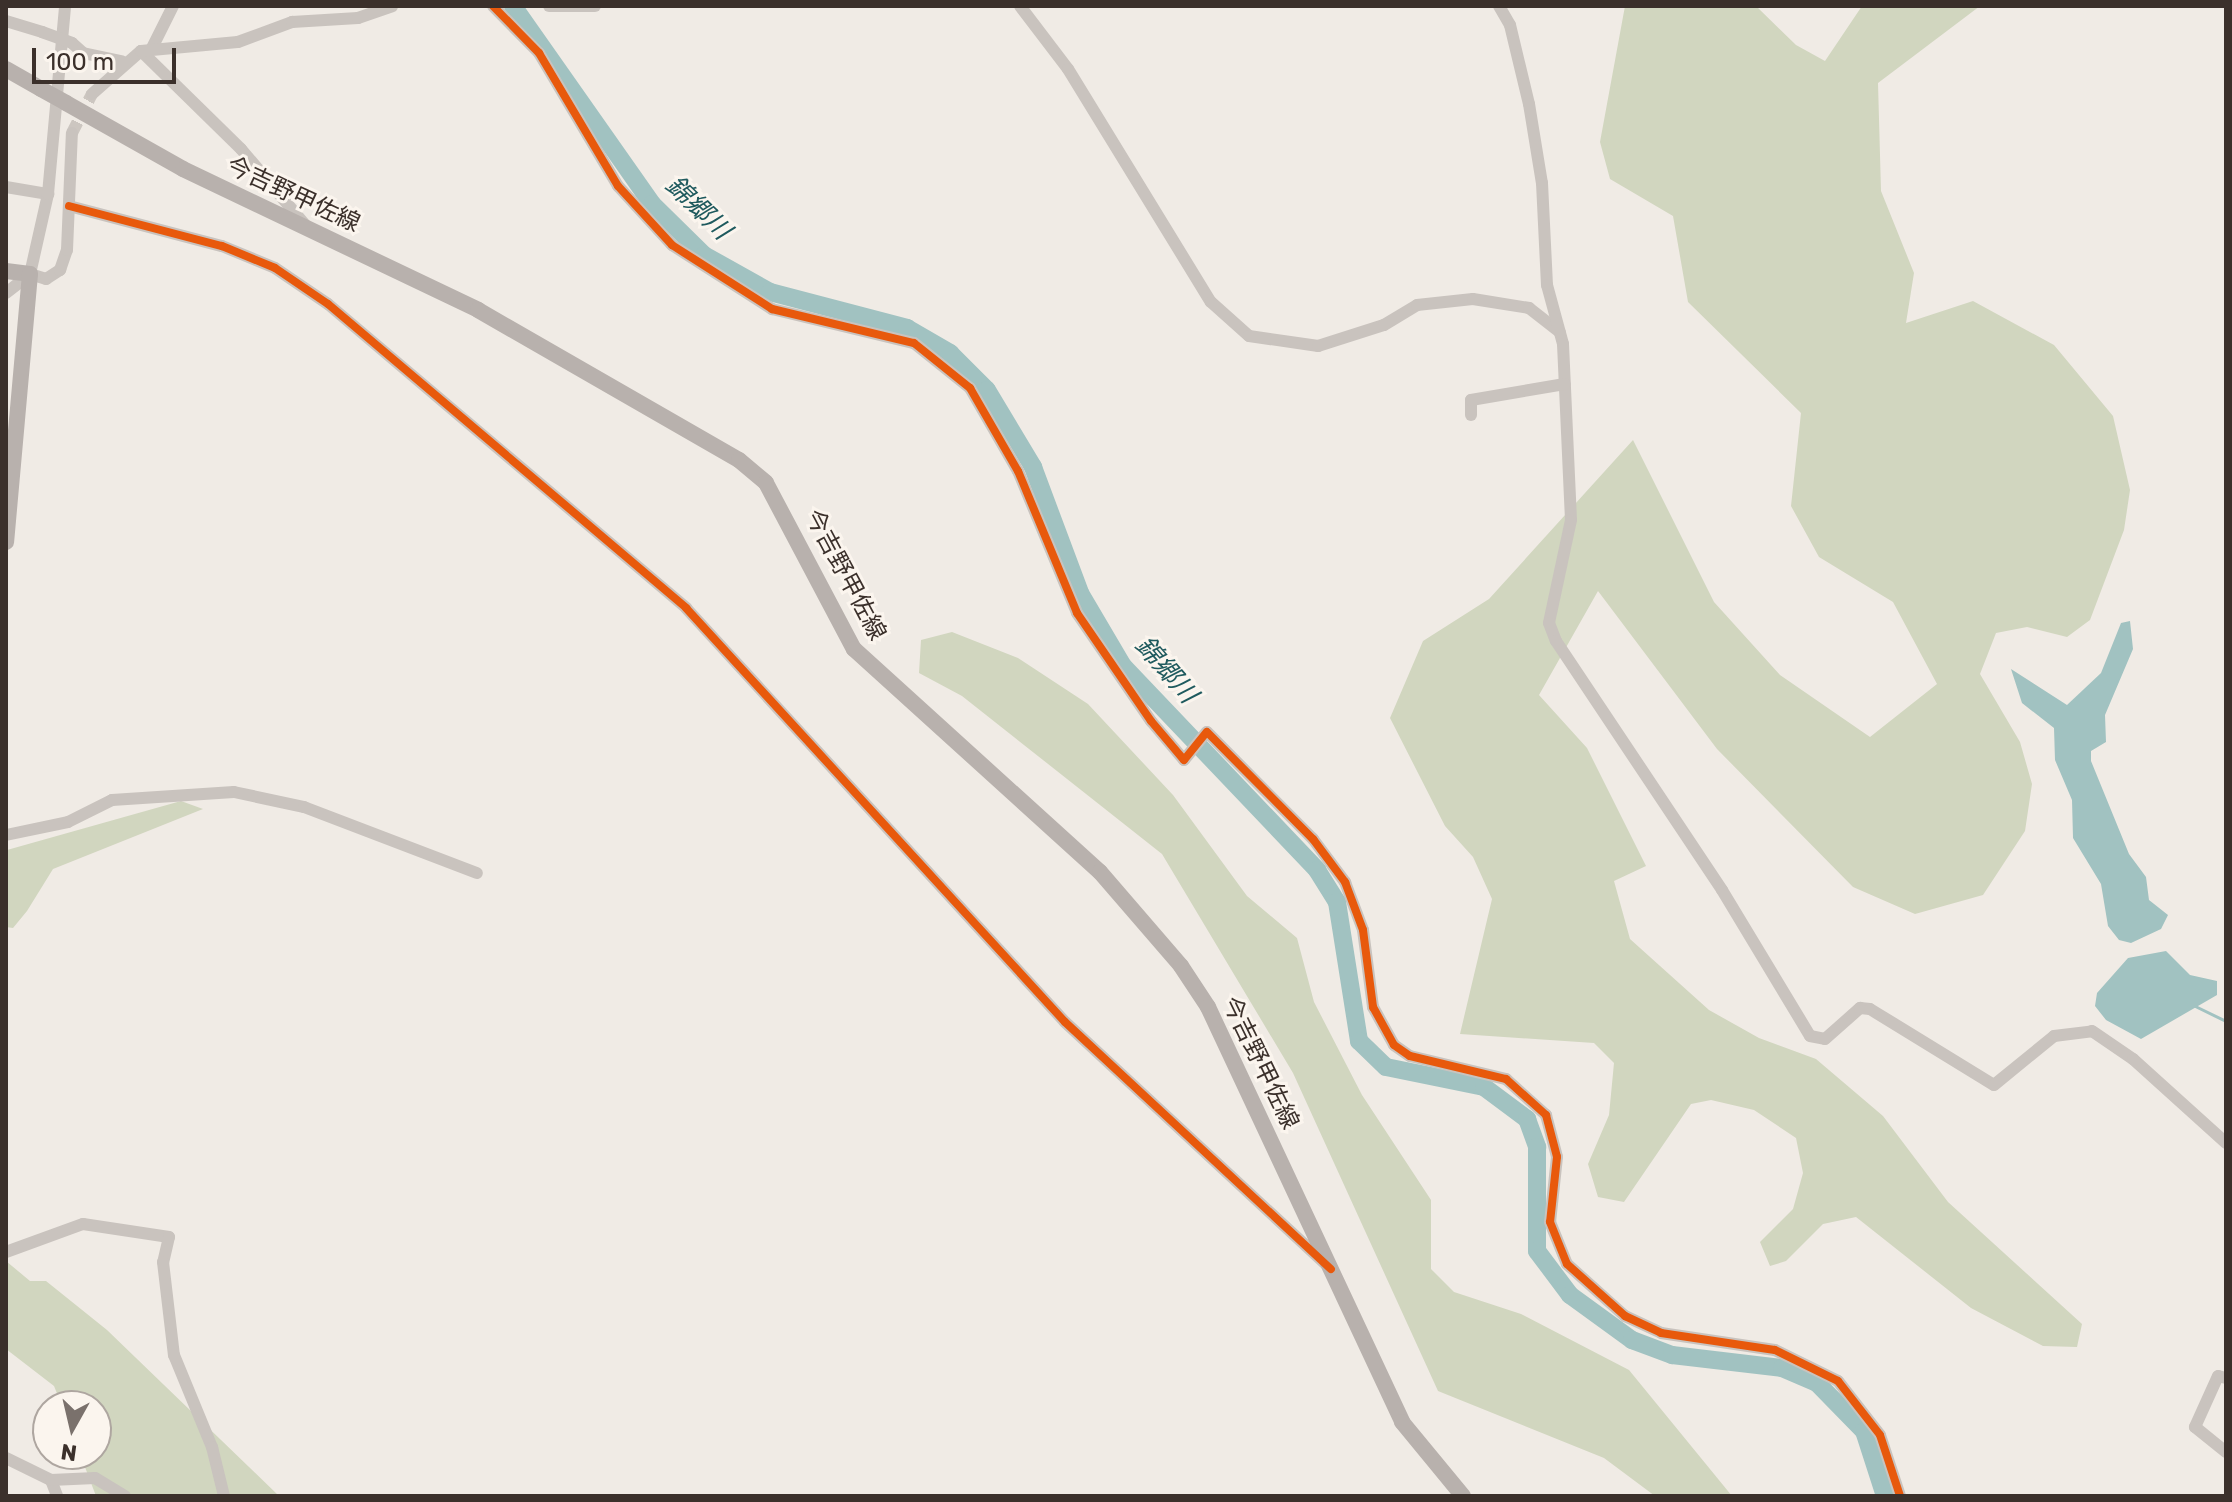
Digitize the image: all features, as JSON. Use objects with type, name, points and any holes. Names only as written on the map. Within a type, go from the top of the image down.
[{"type":"main road","name":"今吉野甲佐線","points":[[6,69],[308,229],[549,349],[739,460],[766,483],[854,649],[1100,872],[1181,966],[1208,1007],[1402,1422],[1463,1496]]},
{"type":"main road","points":[[6,271],[30,274],[6,542]]},
{"type":"street","points":[[6,293],[30,274],[48,194],[65,6]]},
{"type":"street","points":[[146,50],[173,6]]},
{"type":"street","points":[[92,94],[122,61],[146,50],[238,42],[292,22],[358,18],[392,6]]},
{"type":"street","points":[[493,6],[539,53],[618,186],[672,245],[772,309],[914,343],[970,388],[1013,459],[1077,613],[1151,721],[1184,760],[1207,732],[1313,839],[1345,882],[1363,930],[1373,1007],[1394,1045],[1410,1056],[1506,1079],[1546,1115],[1557,1157],[1550,1222],[1567,1264],[1625,1316],[1661,1333],[1775,1350],[1838,1381],[1880,1435],[1900,1496]]},
{"type":"street","points":[[549,6],[595,6]]},
{"type":"street","points":[[1020,6],[1068,69],[1211,302],[1249,336],[1318,346],[1384,325],[1417,305],[1473,299],[1529,308],[1560,332]]},
{"type":"street","points":[[1499,6],[1510,25],[1529,104],[1542,183],[1547,285],[1560,332],[1565,384],[1571,520],[1551,630],[1810,1036],[1825,1039],[1860,1008],[1870,1009],[1994,1085],[2054,1036],[2092,1031],[2133,1059],[2226,1143]]},
{"type":"street","points":[[6,21],[72,43],[83,53],[122,61]]},
{"type":"street","points":[[146,50],[241,149],[308,229]]},
{"type":"street","points":[[30,274],[46,279],[60,270],[69,206],[72,133]]},
{"type":"street","points":[[6,187],[48,194]]},
{"type":"street","points":[[69,206],[222,246],[275,268],[328,304],[686,608],[1065,1022],[1331,1269]]},
{"type":"street","points":[[1471,415],[1471,400],[1565,384]]},
{"type":"street","points":[[6,835],[68,822],[112,800],[234,792],[304,807],[477,873]]},
{"type":"street","points":[[6,1252],[83,1224],[169,1237],[163,1262],[174,1355],[212,1447],[224,1496]]},
{"type":"street","points":[[2226,1378],[2218,1376],[2195,1427],[2226,1452]]},
{"type":"street","points":[[6,1458],[51,1480],[95,1478],[125,1496]]},
{"type":"street","points":[[51,1480],[57,1496]]},
{"type":"green space","points":[[1625,6],[1756,6],[1796,45],[1825,61],[1862,6],[1980,6],[1878,83],[1881,191],[1914,273],[1906,323],[1973,301],[2054,345],[2113,416],[2130,490],[2124,530],[2090,620],[2067,637],[2027,627],[1996,633],[1980,674],[2020,742],[2032,784],[2025,831],[1983,895],[1915,914],[1853,887],[1717,749],[1598,591],[1539,695],[1587,748],[1646,866],[1614,881],[1630,939],[1709,1010],[1759,1038],[1816,1059],[1883,1116],[1948,1202],[2082,1324],[2077,1347],[2043,1346],[1971,1308],[1856,1217],[1823,1224],[1786,1261],[1770,1266],[1760,1242],[1793,1209],[1803,1173],[1796,1138],[1754,1110],[1711,1100],[1691,1104],[1624,1202],[1598,1197],[1588,1164],[1609,1115],[1614,1063],[1594,1043],[1460,1034],[1492,899],[1473,857],[1445,826],[1390,718],[1423,641],[1489,599],[1633,440],[1714,602],[1780,675],[1870,737],[1937,684],[1893,602],[1819,557],[1791,506],[1801,413],[1688,302],[1673,216],[1610,179],[1600,142]]},
{"type":"green space","points":[[952,632],[1018,658],[1088,704],[1173,795],[1247,896],[1297,938],[1314,1002],[1362,1095],[1431,1200],[1431,1269],[1454,1292],[1521,1314],[1629,1370],[1732,1496],[1655,1496],[1604,1458],[1438,1391],[1293,1073],[1162,854],[962,696],[919,673],[921,640]]},
{"type":"green space","points":[[181,801],[203,809],[53,869],[27,911],[13,928],[6,927],[7,850]]},
{"type":"green space","points":[[6,1261],[30,1281],[46,1281],[107,1330],[279,1496],[96,1496],[86,1470],[112,1470],[112,1390],[56,1390],[6,1349]]},
{"type":"water","points":[[2130,621],[2133,649],[2105,715],[2106,742],[2091,751],[2091,761],[2129,854],[2146,877],[2149,900],[2168,915],[2161,929],[2131,943],[2119,940],[2108,926],[2101,884],[2073,838],[2072,800],[2055,760],[2054,728],[2022,703],[2011,669],[2067,705],[2101,673],[2121,623]]},
{"type":"water","points":[[2166,951],[2190,975],[2217,981],[2217,995],[2141,1039],[2106,1020],[2095,1006],[2097,993],[2128,958]]},
{"type":"waterway","name":"錦郷川","points":[[513,6],[652,204],[704,255],[770,292],[907,328],[950,353],[987,390],[1033,467],[1080,593],[1123,666],[1317,870],[1337,902],[1359,1041],[1386,1067],[1484,1087],[1527,1119],[1537,1147],[1537,1251],[1570,1295],[1632,1340],[1672,1355],[1782,1368],[1817,1383],[1864,1431],[1885,1496]]},
{"type":"waterway","points":[[2195,1006],[2226,1021]]},
{"type":"tunnel","points":[[72,133],[92,94]]},
{"type":"cycle path","points":[[493,6],[539,53],[618,186],[672,245],[772,309],[914,343],[970,388],[1018,471],[1077,613],[1151,721],[1184,760],[1207,732],[1313,839],[1345,882],[1363,930],[1373,1007],[1394,1045],[1410,1056],[1506,1079],[1546,1115],[1557,1157],[1550,1222],[1567,1264],[1625,1316],[1661,1333],[1775,1350],[1838,1381],[1880,1435],[1900,1496]]},
{"type":"cycle path","points":[[69,206],[222,246],[275,268],[328,304],[686,608],[1065,1022],[1331,1269]]}]
